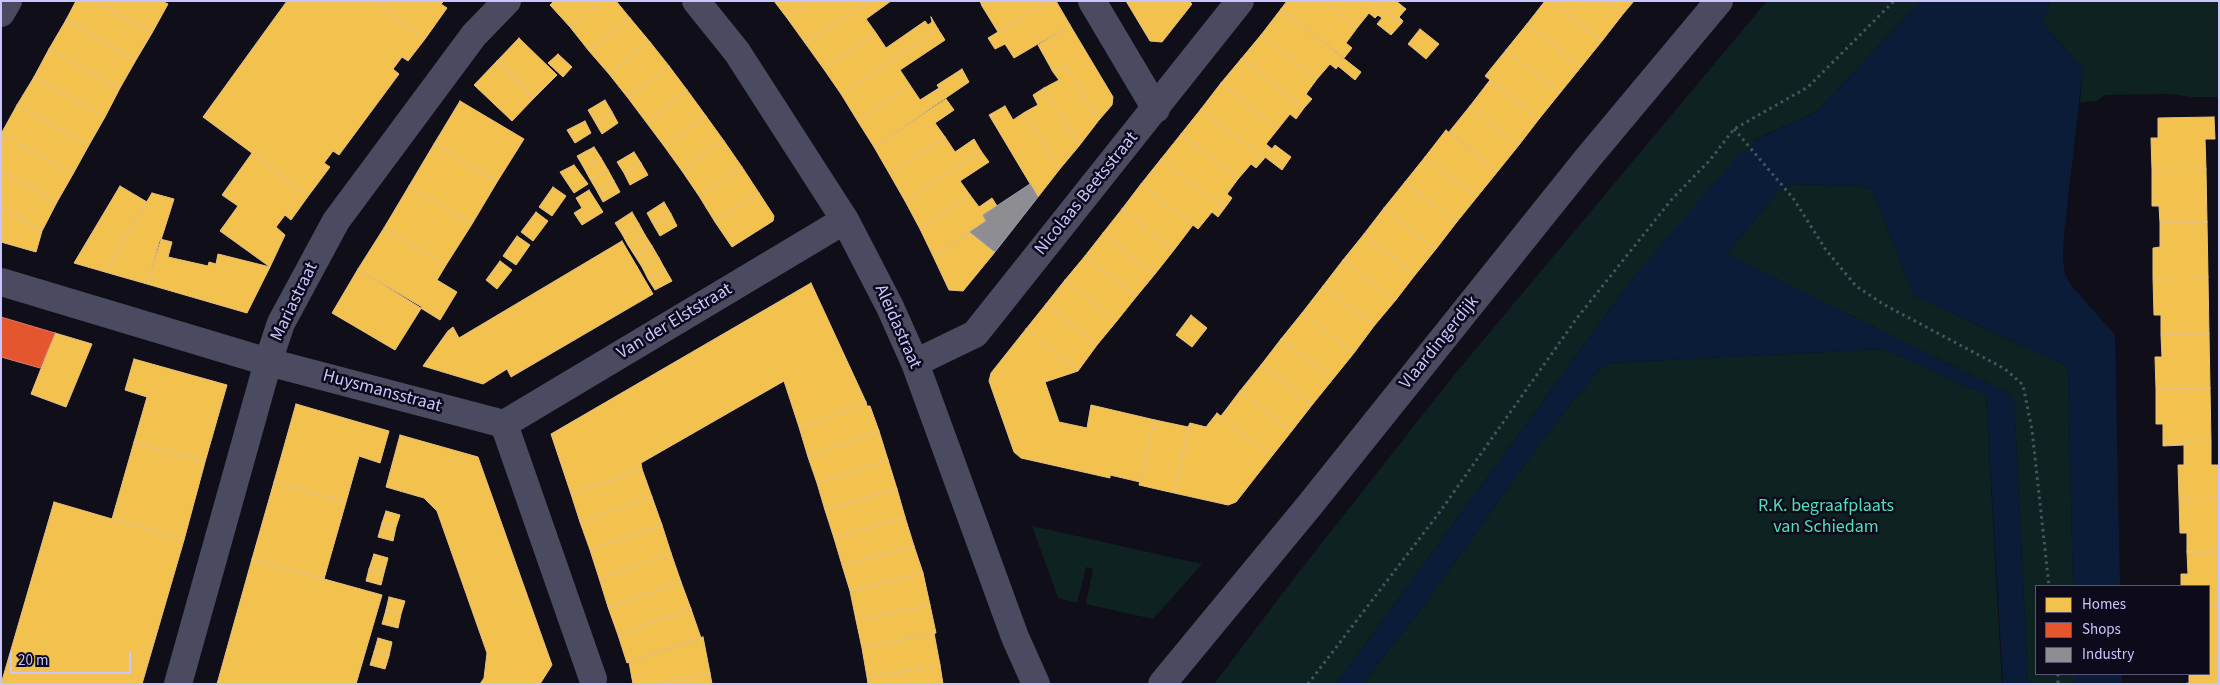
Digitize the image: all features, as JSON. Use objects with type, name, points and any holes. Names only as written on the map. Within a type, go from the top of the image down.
[{"type":"street","points":[[1,13],[8,1]]},
{"type":"street","name":"Mariastraat","points":[[178,684],[268,362],[281,322],[336,221],[474,36],[508,1]]},
{"type":"street","name":"Aleidastraat","points":[[696,1],[738,52],[845,220],[890,307],[915,363],[1009,619],[1036,684]]},
{"type":"street","points":[[1092,1],[1156,109]]},
{"type":"street","name":"Nicolaas Beetsstraat","points":[[915,363],[975,334],[1156,109],[1240,1]]},
{"type":"street","name":"Vlaardingerdijk","points":[[1162,684],[1310,506],[1587,159],[1719,1]]},
{"type":"street","name":"Van der Elststraat","points":[[504,424],[845,220]]},
{"type":"street","name":"Huysmansstraat","points":[[1,282],[268,362],[504,424]]},
{"type":"street","points":[[504,424],[592,682]]},
{"type":"path","points":[[1308,684],[1433,521],[1577,318],[1672,199],[1710,160],[1734,129],[1808,87],[1894,1]]},
{"type":"path","points":[[1734,129],[1793,198],[1826,250],[1856,286],[1883,304],[2006,369],[2023,384],[2032,430],[2050,585]]},
{"type":"green space","points":[[1767,1],[1921,1],[1816,112],[1754,140],[1754,144],[1632,279],[1336,684],[1214,684],[1295,577],[1454,375]]},
{"type":"green space","points":[[2051,1],[2218,1],[2219,97],[2192,97],[2170,94],[2104,95],[2097,101],[2080,102],[2083,68],[2044,25],[2044,17]]},
{"type":"green space","points":[[1790,184],[1862,186],[1872,190],[1914,296],[2066,366],[2068,370],[2073,585],[2035,585],[2035,675],[2076,675],[2076,684],[2028,684],[2014,396],[1727,254],[1779,190]]},
{"type":"green space","name":"R.K. begraafplaats van Schiedam","points":[[1884,349],[1986,395],[2002,684],[1362,684],[1421,609],[1549,431],[1598,371],[1609,363]]},
{"type":"green space","points":[[1032,526],[1202,564],[1153,619],[1086,604],[1093,569],[1086,567],[1077,603],[1058,598]]},
{"type":"water","points":[[1921,1],[2051,1],[2044,17],[2044,25],[2083,68],[2064,233],[2063,262],[2065,274],[2071,285],[2115,335],[2120,585],[2073,585],[2068,370],[2066,366],[1914,296],[1872,190],[1862,186],[1790,184],[1779,190],[1727,254],[2014,396],[2028,684],[2003,684],[1986,395],[1884,349],[1609,363],[1598,371],[1549,431],[1421,609],[1362,684],[1336,684],[1632,279],[1741,151],[1746,151],[1754,145],[1753,141],[1816,112]]},
{"type":"water","points":[[2076,675],[2122,675],[2122,684],[2076,684]]},
{"type":"building: Homes","points":[[76,1],[96,1],[152,33],[136,60],[66,20]]},
{"type":"building: Homes","points":[[96,1],[162,1],[168,4],[152,33]]},
{"type":"building: Homes","points":[[287,1],[375,1],[425,39],[408,61],[402,57],[393,69],[399,74],[339,155],[333,151],[324,163],[330,167],[309,195],[203,117]]},
{"type":"building: Homes","points":[[375,1],[444,1],[441,4],[447,8],[425,39]]},
{"type":"building: Homes","points":[[554,1],[601,1],[570,27],[550,5]]},
{"type":"building: Homes","points":[[601,1],[616,1],[630,18],[589,51],[570,27]]},
{"type":"building: Homes","points":[[774,1],[812,1],[787,18]]},
{"type":"building: Homes","points":[[812,1],[869,1],[805,43],[787,18]]},
{"type":"building: Homes","points":[[869,1],[891,1],[866,19],[876,33],[823,68],[805,43]]},
{"type":"building: Homes","points":[[980,1],[990,1],[982,6]]},
{"type":"building: Homes","points":[[990,1],[1049,1],[998,32],[982,6]]},
{"type":"building: Homes","points":[[1049,1],[1056,1],[1070,25],[1014,58],[1005,44],[995,49],[988,38]]},
{"type":"building: Homes","points":[[1126,1],[1189,1],[1192,4],[1162,42],[1150,41]]},
{"type":"building: Homes","points":[[1287,1],[1323,1],[1357,28],[1346,43],[1352,48],[1344,58],[1281,9]]},
{"type":"building: Homes","points":[[1323,1],[1373,1],[1401,24],[1391,35],[1377,24],[1382,18],[1378,15],[1375,18],[1369,13],[1357,28]]},
{"type":"building: Homes","points":[[1373,1],[1396,1],[1406,9],[1399,17],[1403,21],[1401,24]]},
{"type":"building: Homes","points":[[1545,1],[1551,1],[1602,41],[1581,67],[1527,24]]},
{"type":"building: Homes","points":[[1551,1],[1606,1],[1623,14],[1602,41]]},
{"type":"building: Homes","points":[[1606,1],[1634,1],[1623,14]]},
{"type":"building: Homes","points":[[1281,9],[1361,72],[1355,80],[1338,66],[1336,69],[1330,64],[1317,79],[1261,35]]},
{"type":"building: Homes","points":[[931,17],[938,29],[841,94],[823,68],[876,33],[886,48],[925,21],[928,25],[932,22]]},
{"type":"building: Homes","points":[[630,18],[650,42],[609,74],[589,51]]},
{"type":"building: Homes","points":[[66,20],[136,60],[120,88],[49,49]]},
{"type":"building: Homes","points":[[1527,24],[1581,67],[1560,93],[1506,50]]},
{"type":"building: Homes","points":[[1070,25],[1113,97],[1112,105],[1099,120],[1065,65],[1053,72],[1038,45]]},
{"type":"building: Homes","points":[[938,29],[945,40],[900,70],[910,85],[857,120],[841,94]]},
{"type":"building: Homes","points":[[1420,29],[1439,44],[1426,59],[1408,44]]},
{"type":"building: Homes","points":[[1261,35],[1317,79],[1306,94],[1312,99],[1304,108],[1241,59]]},
{"type":"building: Homes","points":[[519,38],[557,75],[534,98],[497,61]]},
{"type":"building: Homes","points":[[650,42],[669,66],[628,98],[609,74]]},
{"type":"building: Homes","points":[[49,49],[120,88],[105,117],[34,77]]},
{"type":"building: Homes","points":[[1506,50],[1560,93],[1539,119],[1485,76]]},
{"type":"building: Homes","points":[[558,54],[572,67],[563,77],[548,63]]},
{"type":"building: Homes","points":[[1241,59],[1304,108],[1296,119],[1290,114],[1278,129],[1221,83]]},
{"type":"building: Homes","points":[[497,61],[534,98],[512,121],[474,85]]},
{"type":"building: Homes","points":[[1065,65],[1099,120],[1079,146],[1044,88],[1059,80],[1053,72]]},
{"type":"building: Homes","points":[[669,66],[687,90],[646,122],[628,98]]},
{"type":"building: Homes","points":[[962,69],[969,82],[874,147],[857,120],[910,85],[920,100],[939,88],[937,85]]},
{"type":"building: Homes","points":[[34,77],[105,117],[89,145],[17,105]]},
{"type":"building: Homes","points":[[1490,80],[1539,119],[1519,145],[1470,106]]},
{"type":"building: Homes","points":[[1221,83],[1278,129],[1266,144],[1272,149],[1275,145],[1291,157],[1282,170],[1265,157],[1264,159],[1201,109]]},
{"type":"building: Homes","points":[[1044,88],[1079,146],[1059,170],[1025,112],[1038,105],[1033,95]]},
{"type":"building: Homes","points":[[687,90],[706,116],[664,146],[646,122]]},
{"type":"building: Homes","points":[[946,99],[954,110],[935,123],[945,137],[889,173],[874,147]]},
{"type":"building: Homes","points":[[605,100],[612,112],[595,122],[588,110]]},
{"type":"building: Homes","points":[[460,101],[524,139],[497,182],[434,144]]},
{"type":"building: Homes","points":[[17,105],[89,145],[73,174],[1,134]]},
{"type":"building: Homes","points":[[1005,106],[1013,120],[1025,112],[1059,170],[1038,197],[989,115]]},
{"type":"building: Homes","points":[[1470,106],[1519,145],[1498,171],[1449,132]]},
{"type":"building: Homes","points":[[1201,109],[1264,159],[1256,168],[1251,164],[1238,179],[1181,134]]},
{"type":"building: Homes","points":[[612,112],[618,123],[602,134],[595,122]]},
{"type":"building: Homes","points":[[706,116],[724,141],[682,171],[664,146]]},
{"type":"building: Homes","points":[[2214,117],[2215,139],[2205,139],[2206,169],[2152,170],[2151,138],[2158,138],[2158,118]]},
{"type":"building: Homes","points":[[585,121],[591,133],[575,143],[567,130]]},
{"type":"building: Homes","points":[[1446,130],[1498,171],[1477,197],[1425,157]]},
{"type":"building: Homes","points":[[1,134],[73,174],[57,202],[1,171]]},
{"type":"building: Homes","points":[[1181,134],[1238,179],[1227,194],[1232,198],[1224,209],[1161,159]]},
{"type":"building: Homes","points":[[945,137],[955,152],[974,139],[981,151],[905,201],[889,173]]},
{"type":"building: Homes","points":[[724,141],[742,167],[699,196],[682,171]]},
{"type":"building: Homes","points":[[434,144],[497,182],[472,224],[409,186]]},
{"type":"building: Homes","points":[[594,147],[601,158],[584,168],[577,156]]},
{"type":"building: Homes","points":[[981,151],[989,162],[960,181],[970,195],[920,229],[905,201]]},
{"type":"building: Homes","points":[[634,152],[641,163],[624,173],[617,162]]},
{"type":"building: Homes","points":[[252,153],[309,195],[291,220],[285,215],[276,227],[285,235],[270,267],[220,231],[238,206],[222,195]]},
{"type":"building: Homes","points":[[1425,157],[1477,197],[1456,223],[1405,182]]},
{"type":"building: Homes","points":[[601,158],[608,170],[590,179],[584,168]]},
{"type":"building: Homes","points":[[1161,159],[1224,209],[1218,217],[1212,212],[1198,229],[1141,184]]},
{"type":"building: Homes","points":[[641,163],[648,175],[630,185],[624,173]]},
{"type":"building: Homes","points":[[574,165],[588,184],[574,193],[560,172]]},
{"type":"building: Homes","points":[[742,167],[759,193],[715,222],[699,196]]},
{"type":"building: Homes","points":[[2206,169],[2207,222],[2160,223],[2159,206],[2152,206],[2152,170]]},
{"type":"building: Homes","points":[[608,170],[614,181],[597,191],[590,179]]},
{"type":"building: Homes","points":[[1,171],[57,202],[42,231],[1,208]]},
{"type":"building: Homes","points":[[614,181],[620,192],[603,202],[597,191]]},
{"type":"building: Homes","points":[[1405,182],[1456,223],[1436,249],[1384,208]]},
{"type":"building: Homes","points":[[1141,184],[1193,225],[1174,250],[1122,209]]},
{"type":"building: Homes","points":[[120,186],[147,202],[105,272],[74,263]]},
{"type":"building: Homes","points":[[409,186],[472,224],[446,265],[384,228]]},
{"type":"building: Homes","points":[[553,187],[566,196],[552,216],[539,207]]},
{"type":"building: Homes","points":[[589,190],[603,212],[582,225],[574,213],[582,208],[576,198]]},
{"type":"building: Homes","points":[[152,193],[174,199],[147,284],[105,272]]},
{"type":"building: Homes","points":[[759,193],[774,216],[773,221],[732,247],[715,222]]},
{"type":"building: Homes","points":[[970,195],[979,207],[992,198],[997,206],[983,215],[986,221],[933,256],[920,229]]},
{"type":"building: Homes","points":[[664,202],[671,214],[653,224],[647,213]]},
{"type":"building: Homes","points":[[1,208],[42,231],[36,252],[1,242]]},
{"type":"building: Homes","points":[[1384,208],[1436,249],[1415,275],[1364,234]]},
{"type":"building: Homes","points":[[1122,209],[1174,250],[1155,274],[1103,233]]},
{"type":"building: Homes","points":[[536,212],[548,221],[533,241],[521,232]]},
{"type":"building: Homes","points":[[632,212],[639,224],[622,234],[615,223]]},
{"type":"building: Homes","points":[[671,214],[677,226],[660,236],[653,224]]},
{"type":"building: Homes","points":[[2207,222],[2208,277],[2153,278],[2153,248],[2160,247],[2160,223]]},
{"type":"building: Homes","points":[[639,224],[645,235],[628,245],[622,234]]},
{"type":"building: Homes","points":[[384,228],[446,265],[437,280],[457,292],[440,320],[358,269]]},
{"type":"building: Homes","points":[[970,232],[995,252],[963,291],[949,290],[933,256]]},
{"type":"building: Homes","points":[[1103,233],[1155,274],[1136,297],[1085,256]]},
{"type":"building: Homes","points":[[1364,234],[1415,275],[1395,301],[1343,260]]},
{"type":"building: Homes","points":[[645,235],[652,246],[635,256],[628,245]]},
{"type":"building: Homes","points":[[517,236],[530,245],[516,265],[503,256]]},
{"type":"building: Homes","points":[[160,239],[172,242],[168,257],[208,266],[209,262],[216,264],[218,254],[270,267],[247,313],[147,284]]},
{"type":"building: Homes","points":[[622,241],[653,294],[511,377],[507,369],[483,384],[423,366],[448,331],[453,327],[459,338]]},
{"type":"building: Homes","points":[[652,246],[659,258],[642,267],[635,256]]},
{"type":"building: Homes","points":[[1085,256],[1136,297],[1116,322],[1065,280]]},
{"type":"building: Homes","points":[[659,258],[665,269],[648,279],[642,267]]},
{"type":"building: Homes","points":[[1343,260],[1395,301],[1374,326],[1323,286]]},
{"type":"building: Homes","points":[[500,261],[512,270],[497,289],[486,280]]},
{"type":"building: Homes","points":[[358,269],[422,307],[395,350],[332,313]]},
{"type":"building: Homes","points":[[665,269],[672,281],[655,290],[648,279]]},
{"type":"building: Homes","points":[[2208,277],[2209,334],[2161,335],[2161,315],[2154,315],[2153,278]]},
{"type":"building: Homes","points":[[1065,280],[1116,322],[1097,345],[1046,304]]},
{"type":"building: Homes","points":[[811,283],[866,402],[826,419],[799,427],[784,381],[641,463],[642,469],[571,494],[551,434]]},
{"type":"building: Homes","points":[[1323,286],[1374,326],[1354,353],[1302,313]]},
{"type":"building: Homes","points":[[1046,304],[1097,345],[1078,371],[1026,329]]},
{"type":"building: Homes","points":[[1302,313],[1354,353],[1333,379],[1281,339]]},
{"type":"building: Homes","points":[[1191,315],[1207,328],[1192,347],[1176,335]]},
{"type":"building: Homes","points":[[1026,329],[1078,371],[1045,382],[1059,422],[1087,428],[1091,405],[1155,420],[1140,482],[1110,475],[1110,478],[1021,458],[1014,452],[989,381],[991,373]]},
{"type":"building: Homes","points":[[55,333],[92,344],[66,407],[31,394]]},
{"type":"building: Homes","points":[[2209,334],[2210,388],[2156,389],[2155,357],[2162,357],[2161,335]]},
{"type":"building: Homes","points":[[1281,339],[1333,379],[1312,405],[1261,365]]},
{"type":"building: Homes","points":[[134,359],[227,385],[205,462],[134,442],[147,397],[125,390]]},
{"type":"building: Homes","points":[[1261,365],[1312,405],[1291,432],[1240,391]]},
{"type":"building: Homes","points":[[2210,388],[2211,442],[2189,441],[2189,443],[2181,444],[2163,444],[2163,424],[2156,424],[2156,389]]},
{"type":"building: Homes","points":[[1240,391],[1291,432],[1272,456],[1221,416]]},
{"type":"building: Homes","points":[[866,402],[867,406],[870,406],[879,431],[808,457],[799,427],[826,419]]},
{"type":"building: Homes","points":[[296,404],[389,431],[380,463],[359,456],[346,502],[274,482]]},
{"type":"building: Homes","points":[[1217,413],[1272,456],[1236,502],[1228,505],[1174,493],[1190,423],[1206,427]]},
{"type":"building: Homes","points":[[1155,420],[1188,427],[1190,423],[1174,493],[1139,485]]},
{"type":"building: Homes","points":[[879,431],[888,460],[817,483],[808,457]]},
{"type":"building: Homes","points":[[400,435],[478,457],[552,665],[540,684],[480,684],[484,678],[487,653],[437,511],[424,498],[386,487]]},
{"type":"building: Homes","points":[[2189,441],[2211,442],[2211,465],[2219,465],[2219,497],[2179,498],[2178,465],[2184,465],[2184,445],[2163,446],[2163,444],[2181,444],[2189,443]]},
{"type":"building: Homes","points":[[134,442],[205,462],[184,540],[112,519]]},
{"type":"building: Homes","points":[[888,460],[897,489],[825,510],[817,483]]},
{"type":"building: Homes","points":[[642,469],[652,497],[580,522],[571,494]]},
{"type":"building: Homes","points":[[274,482],[346,502],[324,579],[252,559]]},
{"type":"building: Homes","points":[[897,489],[905,517],[834,538],[825,510]]},
{"type":"building: Homes","points":[[652,497],[662,525],[590,550],[580,522]]},
{"type":"building: Homes","points":[[2219,497],[2219,552],[2187,552],[2187,533],[2180,533],[2179,498]]},
{"type":"building: Homes","points":[[54,502],[184,540],[142,684],[1,684]]},
{"type":"building: Homes","points":[[386,511],[400,515],[396,527],[382,523]]},
{"type":"building: Homes","points":[[905,517],[914,546],[842,565],[834,538]]},
{"type":"building: Homes","points":[[382,523],[396,527],[393,541],[378,537]]},
{"type":"building: Homes","points":[[662,525],[671,553],[599,578],[590,550]]},
{"type":"building: Homes","points":[[914,546],[923,573],[850,591],[842,565]]},
{"type":"building: Homes","points":[[2187,552],[2219,552],[2219,606],[2210,606],[2210,585],[2181,585],[2181,574],[2188,574]]},
{"type":"building: Homes","points":[[671,553],[681,582],[608,607],[599,578]]},
{"type":"building: Homes","points":[[374,554],[388,558],[384,573],[369,569]]},
{"type":"building: Homes","points":[[252,559],[382,595],[356,684],[217,684]]},
{"type":"building: Homes","points":[[369,569],[384,573],[381,585],[366,581]]},
{"type":"building: Homes","points":[[923,573],[930,605],[856,620],[850,591]]},
{"type":"building: Homes","points":[[681,582],[691,609],[618,635],[608,607]]},
{"type":"building: Homes","points":[[389,597],[405,601],[401,614],[386,610]]},
{"type":"building: Homes","points":[[930,605],[936,633],[862,648],[856,620]]},
{"type":"building: Homes","points":[[2210,606],[2219,606],[2219,661],[2210,661]]},
{"type":"building: Homes","points":[[691,609],[701,638],[627,663],[618,635]]},
{"type":"building: Homes","points":[[386,610],[401,614],[398,628],[382,624]]},
{"type":"building: Homes","points":[[934,633],[940,665],[867,677],[862,648]]},
{"type":"building: Homes","points":[[703,637],[710,673],[659,684],[633,684],[629,662]]},
{"type":"building: Homes","points":[[378,638],[392,642],[389,656],[374,652]]},
{"type":"building: Homes","points":[[374,652],[389,656],[385,669],[370,665]]},
{"type":"building: Homes","points":[[2210,661],[2219,661],[2219,684],[2182,684],[2189,683],[2189,675],[2210,675]]},
{"type":"building: Homes","points":[[940,665],[943,684],[868,684],[867,677]]},
{"type":"building: Homes","points":[[710,673],[712,684],[659,684]]},
{"type":"building: Shops","points":[[1,317],[55,333],[40,368],[1,357]]},
{"type":"building: Industry","points":[[1030,184],[1038,197],[995,252],[970,232],[986,221],[983,215]]}]
